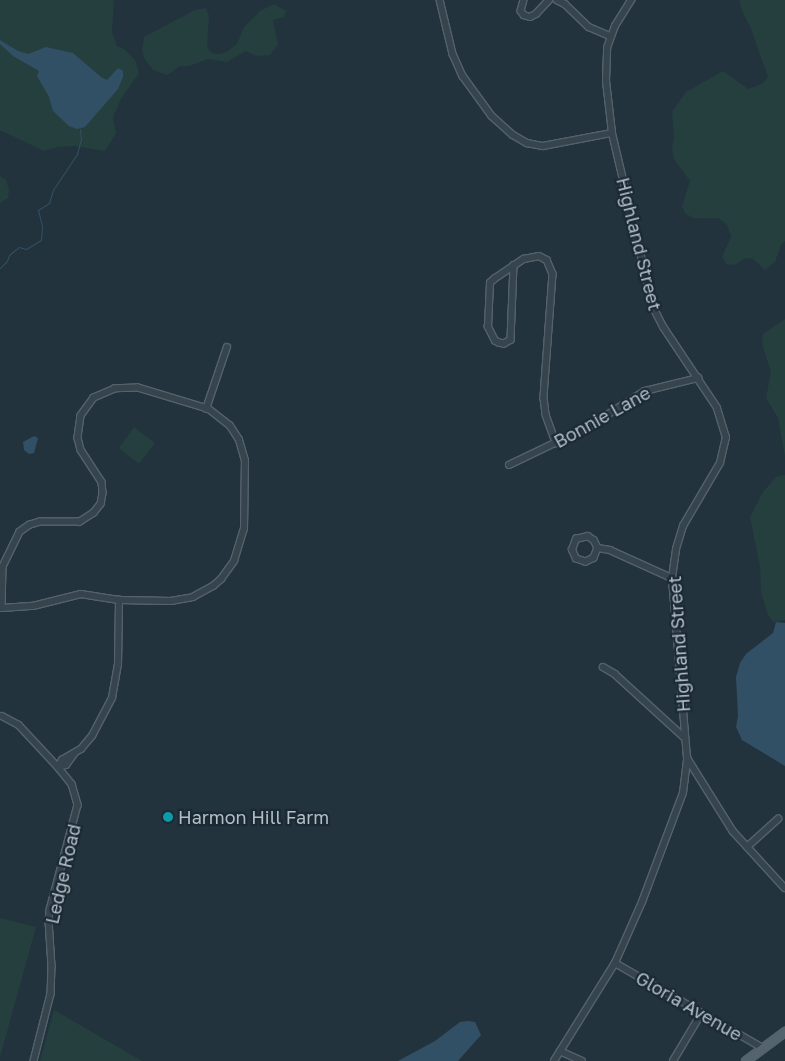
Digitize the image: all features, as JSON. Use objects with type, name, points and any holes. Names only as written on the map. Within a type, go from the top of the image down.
[{"type":"main road","points":[[746,1061],[785,1032]]},
{"type":"street","points":[[440,0],[453,54],[463,76],[492,116],[513,135],[527,143],[543,146],[612,133]]},
{"type":"street","points":[[524,0],[521,10],[524,15],[530,17],[536,14],[549,0]]},
{"type":"street","points":[[557,0],[566,4],[589,27],[610,36]]},
{"type":"street","name":"Highland Street","points":[[554,1061],[615,963],[672,827],[685,786],[687,758],[672,578],[676,549],[683,526],[720,463],[726,446],[721,419],[698,378],[668,336],[653,307],[612,133],[605,64],[610,36],[631,0]]},
{"type":"street","points":[[514,265],[512,335],[508,343],[495,341],[488,327],[488,288],[494,279],[514,265],[524,258],[539,256],[547,260],[553,274],[544,398],[546,415],[556,443]]},
{"type":"street","points":[[206,408],[227,347]]},
{"type":"street","name":"Bonnie Lane","points":[[509,465],[598,422],[645,391],[698,378]]},
{"type":"street","points":[[138,388],[206,408],[230,426],[239,440],[245,462],[244,529],[234,561],[221,579],[193,597],[171,601],[119,600],[76,594],[33,606],[1,608],[3,568],[20,532],[30,525],[40,522],[80,522],[94,513],[101,504],[102,482],[81,450],[78,427],[86,406],[104,393],[138,388]]},
{"type":"street","points":[[583,536],[593,539],[598,548],[594,558],[586,562],[576,559],[572,550],[574,540],[583,536]]},
{"type":"street","points":[[598,548],[610,550],[672,578]]},
{"type":"street","points":[[58,767],[66,765],[92,736],[112,698],[118,665],[119,600]]},
{"type":"street","points":[[602,667],[615,674],[684,737]]},
{"type":"street","name":"Ledge Road","points":[[0,709],[1,717],[19,725],[58,767],[74,788],[77,811],[50,910],[52,988],[34,1061]]},
{"type":"street","points":[[687,758],[733,831],[785,888]]},
{"type":"street","points":[[747,846],[778,819]]},
{"type":"street","name":"Gloria Avenue","points":[[615,963],[762,1048]]},
{"type":"street","points":[[673,1061],[701,1014]]},
{"type":"street","points":[[560,1051],[582,1061]]},
{"type":"green space","points":[[0,0],[114,0],[112,32],[117,46],[124,49],[135,60],[139,73],[121,99],[113,117],[116,133],[105,151],[74,146],[58,147],[44,151],[0,130]]},
{"type":"green space","points":[[739,0],[785,0],[785,241],[781,245],[775,262],[765,270],[753,259],[746,258],[734,265],[726,264],[722,257],[731,237],[727,225],[719,218],[693,218],[685,213],[682,206],[690,181],[674,159],[672,148],[674,138],[672,112],[686,92],[723,71],[748,89],[762,84],[768,77]]},
{"type":"green space","points":[[274,4],[286,11],[284,17],[273,20],[278,45],[270,55],[256,56],[246,51],[227,62],[208,59],[189,66],[180,66],[167,75],[153,70],[145,60],[142,51],[144,37],[195,10],[206,8],[209,16],[207,47],[212,53],[219,54],[227,52],[237,44],[244,27],[260,11]]},
{"type":"green space","points":[[0,176],[6,180],[9,190],[8,198],[0,203]]},
{"type":"green space","points":[[785,319],[785,457],[778,418],[766,398],[771,372],[762,344],[763,334]]},
{"type":"green space","points":[[134,427],[155,443],[139,464],[119,448]]},
{"type":"green space","points":[[785,475],[785,620],[773,622],[768,615],[761,592],[760,566],[750,517],[763,492],[776,477]]},
{"type":"green space","points":[[0,918],[36,927],[0,1057]]},
{"type":"green space","points":[[54,1010],[142,1061],[40,1061]]},
{"type":"water","points":[[0,40],[18,51],[28,54],[46,47],[73,53],[107,80],[118,68],[123,71],[123,77],[118,89],[85,127],[77,129],[69,126],[53,111],[49,97],[37,76],[39,71],[13,56],[0,44]]},
{"type":"water","points":[[34,436],[38,438],[34,453],[29,454],[24,450],[23,442]]},
{"type":"water","points":[[776,622],[785,623],[785,766],[742,740],[736,727],[738,716],[736,677],[740,663],[746,654],[773,633]]},
{"type":"water","points":[[460,1022],[475,1022],[481,1035],[458,1061],[398,1061],[435,1041]]},
{"type":"waterway","points":[[0,268],[7,261],[9,255],[19,247],[26,249],[41,240],[42,226],[38,210],[49,203],[53,190],[77,154],[81,139],[80,129]]},
{"type":"place","name":"Harmon Hill Farm","points":[[168,817]]}]
